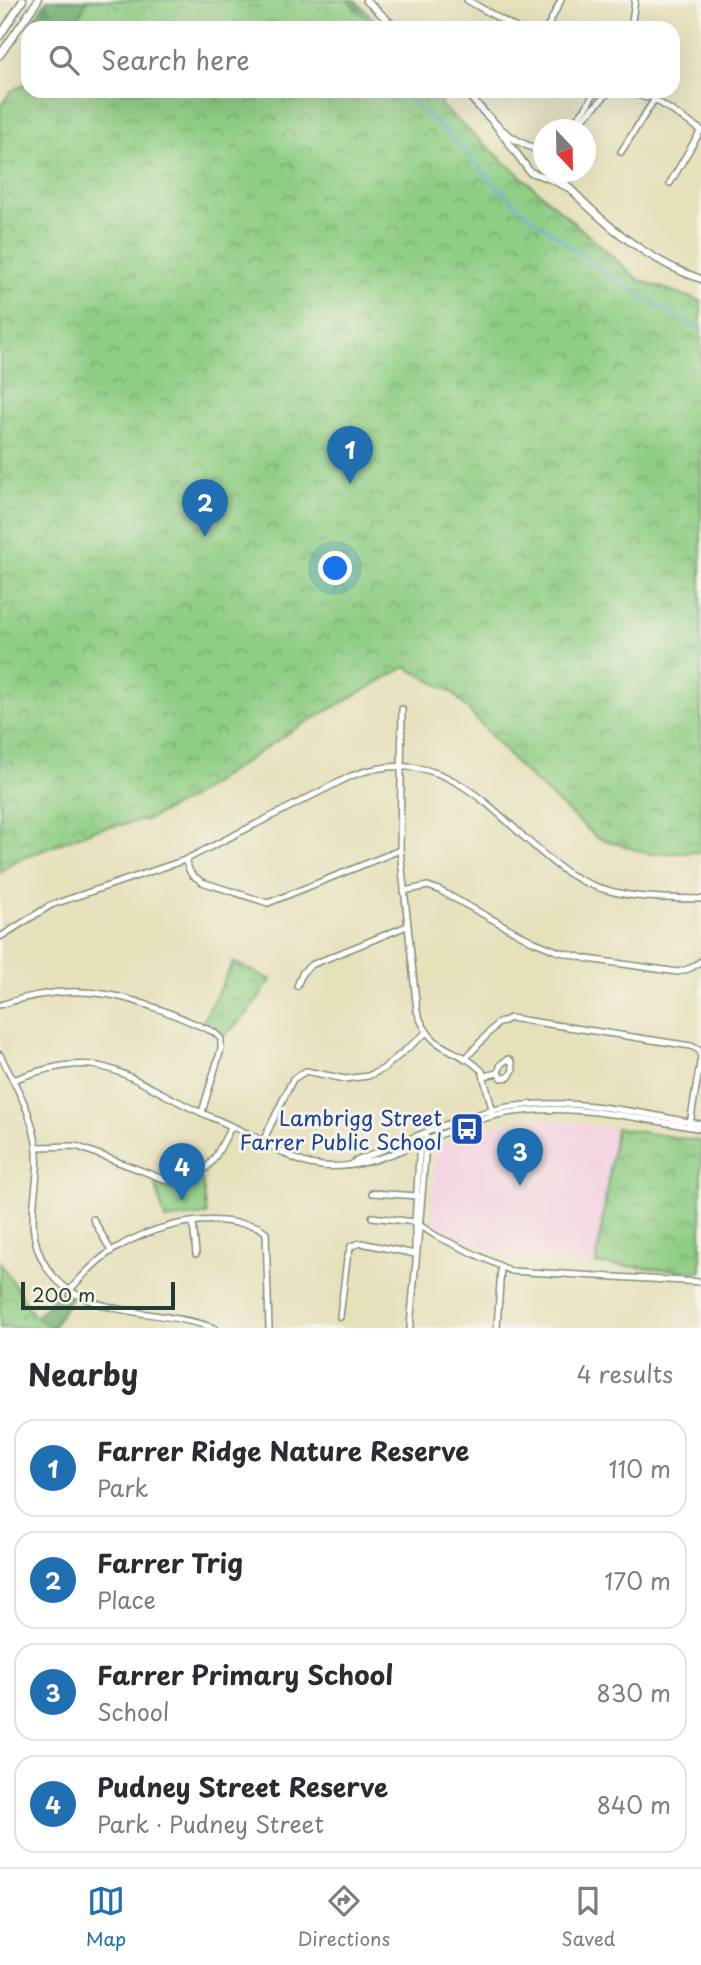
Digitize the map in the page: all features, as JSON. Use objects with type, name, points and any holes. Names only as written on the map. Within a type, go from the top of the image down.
[{"type":"main road","points":[[3,31],[23,0]]},
{"type":"main road","points":[[24,21],[38,0]]},
{"type":"main road","points":[[366,0],[388,21]]},
{"type":"main road","points":[[0,55],[21,25]]},
{"type":"main road","points":[[471,98],[516,142],[533,147]]},
{"type":"main road","points":[[495,124],[533,174]]},
{"type":"main road","points":[[526,166],[526,158],[533,154]]},
{"type":"main road","points":[[559,182],[569,188]]},
{"type":"main road","points":[[564,182],[643,251],[669,266],[701,279]]},
{"type":"street","points":[[467,0],[503,21]]},
{"type":"street","points":[[480,9],[485,0]]},
{"type":"street","points":[[550,21],[561,0]]},
{"type":"street","points":[[632,21],[635,0]]},
{"type":"street","points":[[576,119],[591,98]]},
{"type":"street","points":[[583,119],[603,98]]},
{"type":"street","points":[[647,98],[654,100]]},
{"type":"street","points":[[651,98],[701,130],[670,183]]},
{"type":"street","points":[[621,152],[654,100]]},
{"type":"street","points":[[402,709],[400,850],[417,1011],[427,1032],[439,1044],[477,1066],[484,1076],[493,1113]]},
{"type":"street","points":[[0,937],[51,905],[185,860],[351,776],[373,769],[403,766],[443,775],[472,790],[555,864],[587,884],[630,896],[701,899]]},
{"type":"street","points":[[185,860],[191,874],[202,882],[268,903],[400,850]]},
{"type":"street","points":[[404,891],[433,887],[533,941],[577,956],[678,972],[701,961]]},
{"type":"street","points":[[297,986],[303,972],[311,965],[407,926]]},
{"type":"street","points":[[0,1004],[63,991],[95,992],[131,998],[214,1032],[221,1040],[221,1049],[202,1112]]},
{"type":"street","points":[[465,1059],[497,1024],[510,1018],[691,1046],[699,1050],[701,1057],[690,1124]]},
{"type":"street","points":[[263,1141],[293,1079],[302,1072],[345,1079],[368,1076],[383,1069],[427,1032]]},
{"type":"street","points":[[0,1055],[31,1119],[37,1147],[32,1223],[34,1240],[52,1275],[70,1290],[95,1302],[214,1328]]},
{"type":"street","points":[[13,1080],[57,1066],[94,1064],[128,1074],[300,1162],[334,1167],[358,1165],[493,1113],[534,1104],[575,1104],[701,1124]]},
{"type":"street","points":[[484,1076],[498,1073]]},
{"type":"street","points":[[690,1124],[701,1129]]},
{"type":"street","points":[[37,1147],[76,1146],[169,1181],[181,1181],[208,1168],[231,1127]]},
{"type":"street","points":[[410,1328],[415,1222],[423,1138]]},
{"type":"street","points":[[415,1254],[420,1227],[423,1138]]},
{"type":"street","points":[[372,1193],[418,1196]]},
{"type":"street","points":[[372,1217],[415,1222],[420,1227],[513,1272],[701,1282]]},
{"type":"street","points":[[93,1219],[111,1251]]},
{"type":"street","points":[[70,1290],[111,1251],[162,1228],[193,1223],[233,1222],[264,1230],[267,1238],[269,1328]]},
{"type":"street","points":[[193,1223],[196,1254]]},
{"type":"street","points":[[340,1317],[351,1246],[361,1243],[415,1254]]},
{"type":"street","points":[[497,1328],[501,1268]]},
{"type":"shaded area","points":[[545,1119],[616,1128],[596,1264],[511,1259],[432,1225],[434,1147],[497,1125]]},
{"type":"green space","points":[[47,0],[355,0],[376,21],[33,21]]},
{"type":"green space","points":[[87,0],[347,0],[368,21],[76,21]]},
{"type":"green space","points":[[21,86],[21,98],[441,98],[440,105],[639,280],[701,301],[701,852],[649,854],[596,837],[519,767],[453,693],[406,667],[293,730],[191,798],[149,819],[94,830],[11,863],[0,873],[0,106],[11,91]]},
{"type":"green space","points":[[233,962],[271,980],[249,1012],[225,1035],[202,1023]]},
{"type":"green space","points":[[616,1128],[701,1141],[701,1272],[596,1264]]},
{"type":"green space","points":[[202,1178],[207,1215],[165,1220],[155,1183],[178,1185]]},
{"type":"green space","points":[[0,1262],[35,1317],[53,1328],[0,1328]]},
{"type":"green space","points":[[0,1265],[35,1318],[60,1291],[71,1297],[53,1328],[0,1328]]},
{"type":"waterway","points":[[409,98],[460,145],[492,182],[527,214],[624,286],[701,330]]},
{"type":"place","name":"Farrer Ridge Nature Reserve","points":[[350,484]]},
{"type":"place","name":"Farrer Trig","points":[[205,537]]},
{"type":"place","name":"Lambrigg Street Farrer Public School","points":[[467,1129]]},
{"type":"place","name":"Farrer Primary School","points":[[520,1186]]},
{"type":"place","name":"Pudney Street Reserve","points":[[182,1201]]}]
